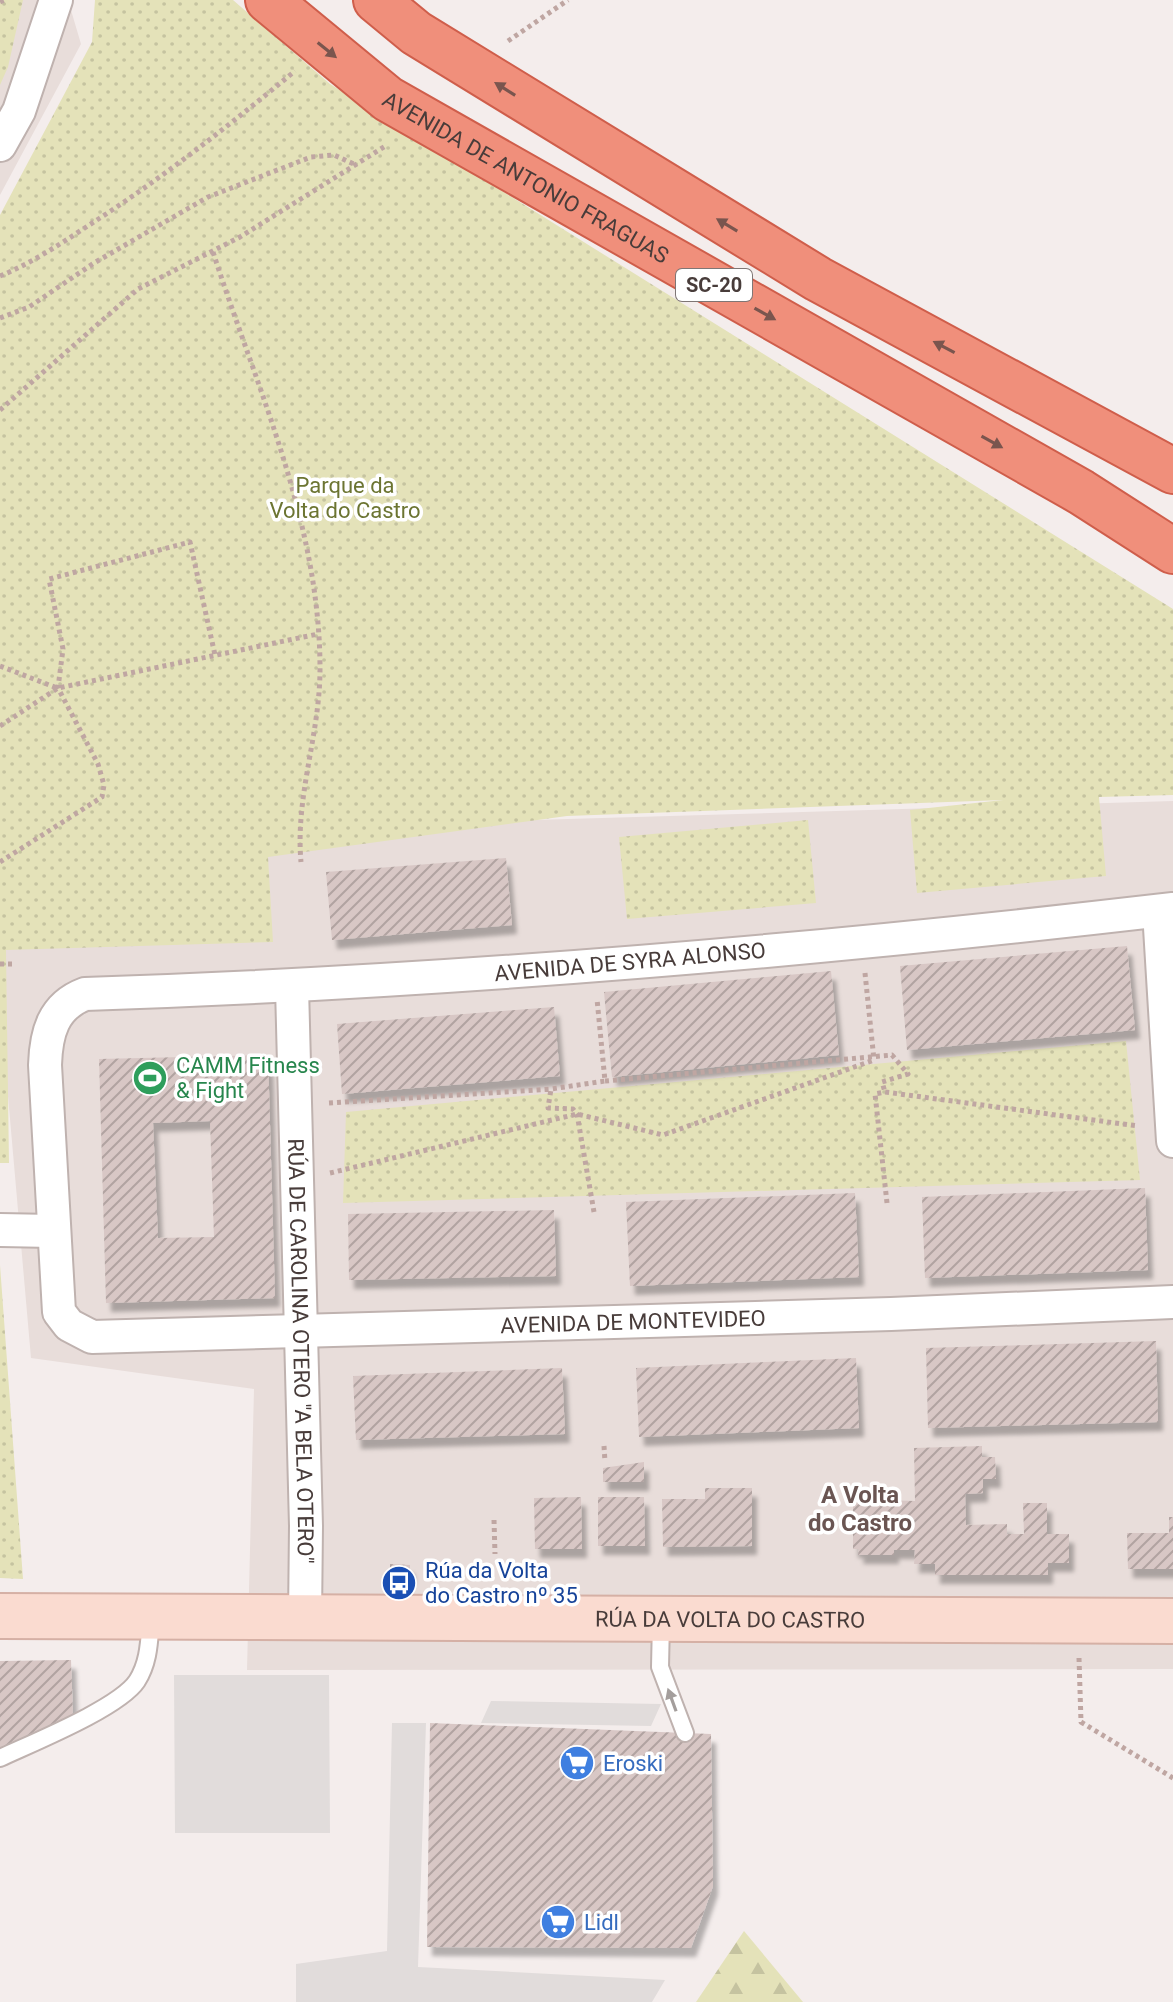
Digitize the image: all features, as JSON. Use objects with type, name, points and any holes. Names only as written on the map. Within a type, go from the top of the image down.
[{"type":"highway","name":"AVENIDA DE ANTONIO FRAGUAS","points":[[268,0],[388,99],[1081,492],[1173,551]]},
{"type":"highway","name":"SC-20","points":[[376,0],[416,33],[818,279],[1173,471]]},
{"type":"street","points":[[0,145],[19,111],[56,0]]},
{"type":"street","points":[[1160,1134],[1166,910]]},
{"type":"street","name":"AVENIDA DE SYRA ALONSO","points":[[53,1231],[46,1042],[58,1011],[72,999],[85,994],[292,987],[594,967],[1166,910]]},
{"type":"street","name":"RÚA DE CAROLINA OTERO \"A BELA OTERO\"","points":[[292,987],[306,1526],[305,1618]]},
{"type":"street","points":[[0,1230],[53,1231]]},
{"type":"street","name":"AVENIDA DE MONTEVIDEO","points":[[53,1231],[59,1312],[69,1325],[92,1337],[891,1314],[1173,1302]]},
{"type":"street","name":"RÚA DA VOLTA DO CASTRO","points":[[0,1616],[1173,1621]]},
{"type":"lane","points":[[0,1758],[103,1708],[135,1683],[148,1659],[151,1618]]},
{"type":"lane","points":[[661,1620],[660,1667],[685,1733]]},
{"type":"path","points":[[508,41],[568,0]]},
{"type":"path","points":[[0,276],[73,236],[142,190],[205,145],[305,62]]},
{"type":"path","points":[[0,410],[138,289],[213,252],[391,142]]},
{"type":"path","points":[[0,318],[29,307],[94,263],[208,197],[311,157],[334,155],[356,165]]},
{"type":"path","points":[[213,252],[306,531],[318,634],[318,702],[298,828],[301,862]]},
{"type":"path","points":[[0,862],[102,797],[104,785],[98,764],[58,688],[63,649],[49,579],[190,542],[215,655]]},
{"type":"path","points":[[0,726],[58,688],[318,634]]},
{"type":"path","points":[[0,666],[58,688]]},
{"type":"path","points":[[864,962],[874,1060]]},
{"type":"path","points":[[0,964],[14,964]]},
{"type":"path","points":[[597,989],[605,1081]]},
{"type":"path","points":[[330,1173],[577,1114],[663,1135],[892,1055],[908,1074],[882,1082],[885,1092]]},
{"type":"path","points":[[329,1103],[551,1089],[605,1081],[874,1060]]},
{"type":"path","points":[[551,1089],[548,1108],[573,1109],[577,1114],[594,1212]]},
{"type":"path","points":[[887,1203],[875,1094],[885,1092],[1160,1134]]},
{"type":"path","points":[[604,1446],[605,1462]]},
{"type":"path","points":[[494,1520],[495,1554]]},
{"type":"path","points":[[1079,1621],[1081,1722],[1173,1778]]},
{"type":"shaded area","points":[[0,0],[68,0],[81,44],[0,195]]},
{"type":"shaded area","points":[[1173,801],[1173,1669],[247,1670],[254,1389],[31,1358],[0,1005],[0,934],[247,847],[368,825]]},
{"type":"shaded area","points":[[174,1675],[329,1675],[330,1833],[175,1833]]},
{"type":"shaded area","points":[[491,1701],[661,1704],[651,1726],[481,1723]]},
{"type":"shaded area","points":[[392,1723],[426,1723],[418,1967],[665,1980],[652,2002],[296,2002],[296,1964],[387,1951]]},
{"type":"green space","points":[[0,0],[23,0],[8,67],[0,85]]},
{"type":"green space","name":"Parque da Volta do Castro","points":[[95,0],[233,0],[330,84],[1173,609],[1173,795],[1099,797],[1106,876],[917,893],[910,810],[1003,800],[567,816],[268,857],[273,942],[6,950],[9,1163],[0,1163],[0,215],[92,42]]},
{"type":"green space","points":[[808,820],[816,903],[627,919],[619,837]]},
{"type":"green space","points":[[1126,1041],[1140,1180],[343,1203],[346,1112]]},
{"type":"green space","points":[[0,1265],[23,1579],[0,1578]]},
{"type":"green space","points":[[744,1931],[803,2002],[696,2002]]},
{"type":"building","points":[[506,858],[512,925],[332,940],[326,872]]},
{"type":"building","points":[[1127,946],[1135,1030],[907,1050],[900,966]]},
{"type":"building","points":[[831,971],[839,1055],[612,1077],[604,992]]},
{"type":"building","points":[[554,1007],[560,1076],[342,1094],[337,1024]]},
{"type":"building","points":[[268,1055],[275,1298],[106,1303],[99,1059]],"holes":[[[210,1121],[214,1237],[158,1238],[153,1123]]]},
{"type":"building","points":[[1145,1188],[1148,1270],[925,1278],[922,1197]]},
{"type":"building","points":[[855,1193],[859,1277],[630,1286],[626,1202]]},
{"type":"building","points":[[554,1210],[556,1276],[349,1280],[348,1214]]},
{"type":"building","points":[[1156,1341],[1158,1422],[928,1428],[926,1348]]},
{"type":"building","points":[[856,1358],[859,1428],[639,1437],[636,1368]]},
{"type":"building","points":[[562,1368],[565,1434],[356,1440],[353,1376]]},
{"type":"building","points":[[982,1446],[982,1457],[995,1457],[996,1479],[983,1479],[983,1493],[965,1494],[966,1525],[1007,1524],[1007,1534],[1024,1534],[1023,1503],[1047,1503],[1047,1534],[1069,1534],[1069,1563],[1048,1563],[1048,1575],[935,1575],[935,1564],[914,1564],[915,1550],[894,1550],[894,1555],[858,1555],[859,1549],[853,1549],[853,1499],[915,1501],[914,1448]]},
{"type":"building","points":[[644,1462],[644,1482],[603,1482],[603,1468]]},
{"type":"building","points":[[705,1488],[752,1488],[752,1546],[663,1547],[662,1499],[705,1499]]},
{"type":"building","points":[[581,1497],[582,1549],[535,1549],[534,1498]]},
{"type":"building","points":[[598,1497],[644,1497],[645,1546],[598,1546]]},
{"type":"building","points":[[1169,1517],[1173,1517],[1173,1569],[1128,1569],[1127,1533],[1169,1533]]},
{"type":"building","points":[[390,1564],[410,1565],[410,1576],[390,1575]]},
{"type":"building","points":[[71,1660],[73,1717],[0,1752],[0,1661]]},
{"type":"building","points":[[430,1723],[711,1734],[713,1886],[691,1948],[427,1947]]},
{"type":"place","name":"CAMM Fitness & Fight","points":[[150,1078]]},
{"type":"place","name":"Rúa da Volta do Castro nº 35","points":[[399,1583]]},
{"type":"place","name":"Eroski","points":[[577,1763]]},
{"type":"place","name":"Lidl","points":[[558,1922]]},
{"type":"district","name":"A Volta do Castro","points":[[860,1509]]}]
